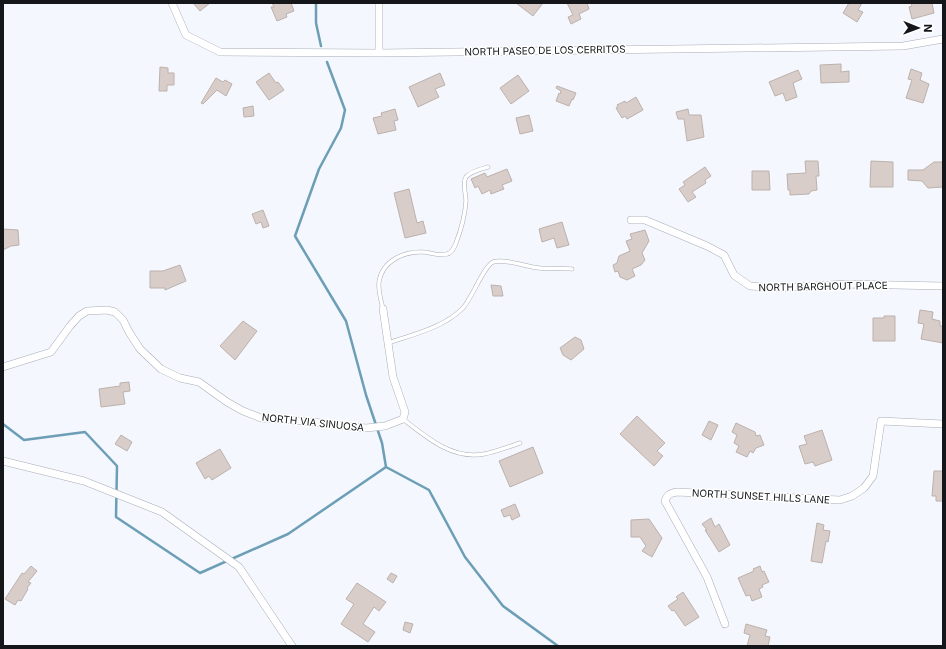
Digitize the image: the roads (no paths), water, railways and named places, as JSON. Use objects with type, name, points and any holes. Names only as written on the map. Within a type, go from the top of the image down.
[{"type":"street","name":"NORTH PASEO DE LOS CERRITOS","points":[[172,3],[186,35],[220,52],[379,53],[903,46],[943,39]]},
{"type":"street","points":[[379,3],[379,53]]},
{"type":"street","name":"NORTH BARGHOUT PLACE","points":[[631,220],[645,220],[707,246],[724,255],[734,275],[750,286],[776,288],[846,284],[943,286]]},
{"type":"street","points":[[383,309],[393,377],[406,412],[404,419]]},
{"type":"street","name":"NORTH VIA SINUOSA","points":[[3,367],[52,352],[70,326],[79,316],[86,311],[107,310],[114,312],[124,320],[129,332],[140,349],[161,369],[180,378],[199,382],[226,402],[261,418],[303,420],[366,428],[386,426],[404,419]]},
{"type":"street","name":"NORTH SUNSET HILLS LANE","points":[[725,624],[707,577],[665,501],[666,497],[677,492],[840,500],[852,496],[864,488],[873,476],[881,421],[943,424]]},
{"type":"street","points":[[3,461],[84,481],[162,512],[239,567],[292,646]]},
{"type":"lane","points":[[383,309],[379,290],[379,280],[387,265],[396,258],[409,253],[423,252],[445,255],[450,253],[456,243],[465,208],[464,181],[471,174],[488,167]]},
{"type":"lane","points":[[388,343],[418,333],[453,317],[470,298],[485,270],[491,263],[499,261],[539,268],[572,268]]},
{"type":"lane","points":[[404,419],[438,445],[459,452],[482,455],[520,443]]},
{"type":"waterway","points":[[316,3],[316,23],[321,46]]},
{"type":"waterway","points":[[327,62],[345,110],[341,128],[319,169],[295,236],[346,321],[366,395],[382,443],[386,467],[429,490],[465,557],[503,606],[558,646]]},
{"type":"waterway","points":[[3,424],[24,440],[85,432],[117,466],[116,517],[200,573],[288,534],[386,467]]}]
